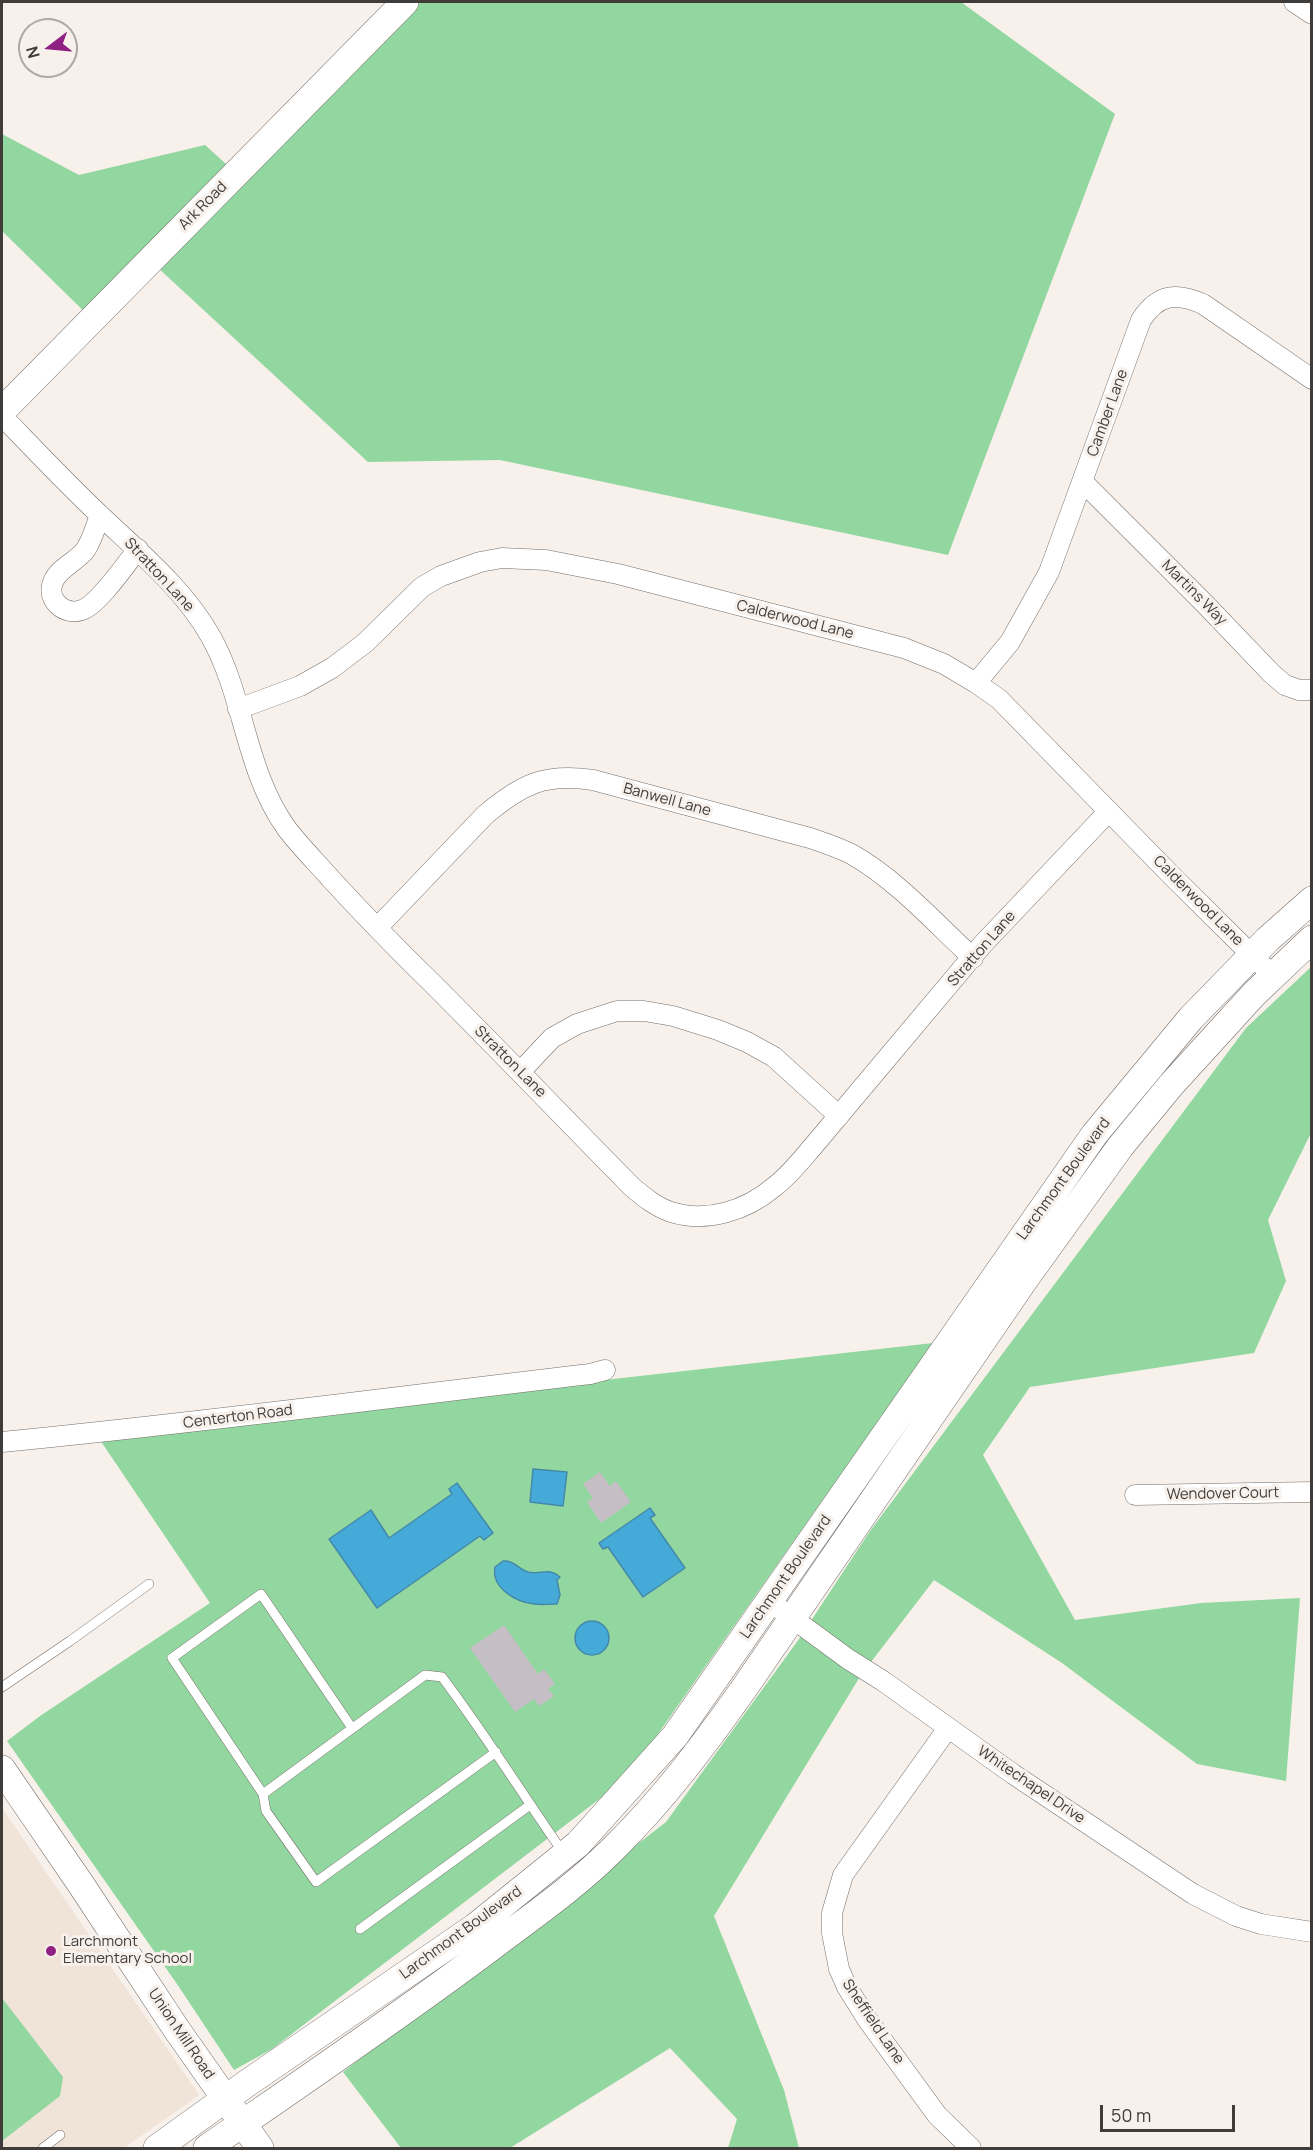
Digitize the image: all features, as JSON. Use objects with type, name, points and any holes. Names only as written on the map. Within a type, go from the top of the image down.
[{"type":"street","name":"Ark Road","points":[[2,411],[405,2]]},
{"type":"street","points":[[1294,2],[1311,14]]},
{"type":"street","name":"Camber Lane","points":[[976,682],[1010,642],[1034,603],[1049,572],[1141,320],[1149,308],[1159,300],[1174,296],[1203,304],[1311,379]]},
{"type":"street","name":"Stratton Lane","points":[[2,416],[169,581],[210,635],[228,674],[254,765],[274,811],[305,850],[377,928],[632,1187],[650,1201],[670,1211],[691,1216],[713,1215],[735,1210],[773,1189],[789,1174],[973,958],[1109,811]]},
{"type":"street","name":"Martins Way","points":[[1083,482],[1272,674],[1285,685],[1299,690],[1311,690]]},
{"type":"street","points":[[100,515],[87,548],[54,579],[51,589],[53,598],[59,607],[69,611],[80,611],[91,606],[138,549]]},
{"type":"street","name":"Calderwood Lane","points":[[238,709],[300,686],[332,668],[365,643],[422,587],[441,576],[480,562],[502,558],[546,560],[618,574],[904,648],[944,663],[976,682],[999,699],[1273,976]]},
{"type":"street","name":"Banwell Lane","points":[[377,928],[484,815],[498,804],[512,794],[543,779],[569,778],[593,780],[810,837],[832,845],[869,865],[973,958]]},
{"type":"street","name":"Larchmont Boulevard","points":[[207,2148],[447,1980],[539,1912],[573,1866],[578,1844],[675,1736],[1094,1135],[1191,1018],[1252,955],[1311,900]]},
{"type":"street","name":"Larchmont Boulevard","points":[[157,2148],[475,1927],[573,1866],[613,1849],[660,1800],[710,1736],[1096,1178],[1171,1085],[1273,976],[1311,939]]},
{"type":"street","points":[[520,1072],[552,1038],[577,1024],[616,1011],[644,1011],[673,1016],[747,1042],[774,1057],[838,1116]]},
{"type":"street","name":"Centerton Road","points":[[2,1442],[158,1427],[590,1374],[605,1370]]},
{"type":"street","name":"Wendover Court","points":[[1134,1495],[1311,1492]]},
{"type":"street","name":"Whitechapel Drive","points":[[769,1601],[948,1728],[1193,1894],[1236,1917],[1261,1924],[1311,1932]]},
{"type":"street","name":"Sheffield Lane","points":[[948,1728],[843,1875],[832,1913],[832,1933],[839,1969],[847,1987],[867,2019],[937,2115],[971,2148]]},
{"type":"street","name":"Union Mill Road","points":[[2,1769],[260,2148]]},
{"type":"lane","points":[[2,1687],[149,1584]]},
{"type":"lane","points":[[352,1728],[261,1594],[172,1658],[263,1794],[266,1811],[315,1882],[496,1752]]},
{"type":"lane","points":[[263,1794],[425,1675],[442,1677],[573,1866]]},
{"type":"lane","points":[[360,1929],[530,1805]]},
{"type":"lane","points":[[43,2148],[60,2135]]},
{"type":"shaded area","name":"Larchmont Elementary School","points":[[2,1808],[199,2095],[124,2148],[2,2148]]},
{"type":"green space","points":[[415,2],[961,2],[1115,114],[948,555],[500,460],[368,462],[156,266],[95,322],[2,231],[2,134],[79,175],[205,145],[235,172]]},
{"type":"green space","points":[[1311,967],[1311,1133],[1268,1220],[1286,1281],[1254,1353],[1030,1387],[983,1455],[1075,1620],[1201,1603],[1300,1598],[1286,1781],[1197,1764],[1062,1663],[934,1580],[861,1675],[714,1916],[784,2090],[799,2148],[728,2148],[737,2119],[670,2048],[510,2148],[401,2148],[343,2072],[666,1822],[799,1639],[870,1531],[1246,1028]]},
{"type":"green space","points":[[933,1343],[627,1778],[272,2049],[234,2070],[177,1984],[7,1741],[40,1716],[210,1603],[98,1437]]},
{"type":"green space","points":[[2,1998],[63,2077],[60,2096],[2,2141]]},
{"type":"water","points":[[533,1469],[567,1472],[563,1506],[530,1502]]},
{"type":"water","points":[[457,1483],[493,1533],[484,1540],[480,1536],[377,1608],[329,1539],[371,1510],[389,1538],[452,1494],[449,1489]]},
{"type":"water","points":[[650,1508],[655,1515],[650,1518],[685,1568],[643,1597],[608,1547],[603,1549],[599,1543]]},
{"type":"water","points":[[503,1561],[510,1562],[528,1572],[552,1572],[560,1577],[557,1580],[560,1595],[557,1604],[527,1603],[506,1593],[495,1575],[495,1567]]},
{"type":"water","points":[[592,1621],[604,1626],[609,1638],[604,1650],[592,1655],[580,1650],[575,1638],[580,1626]]},
{"type":"building","points":[[600,1472],[610,1486],[616,1481],[631,1502],[601,1523],[587,1502],[593,1498],[583,1484]]},
{"type":"building","points":[[504,1625],[538,1674],[544,1669],[555,1684],[548,1689],[554,1696],[539,1706],[534,1699],[515,1712],[470,1648]]},
{"type":"place","name":"Larchmont Elementary School","points":[[51,1951]]}]
